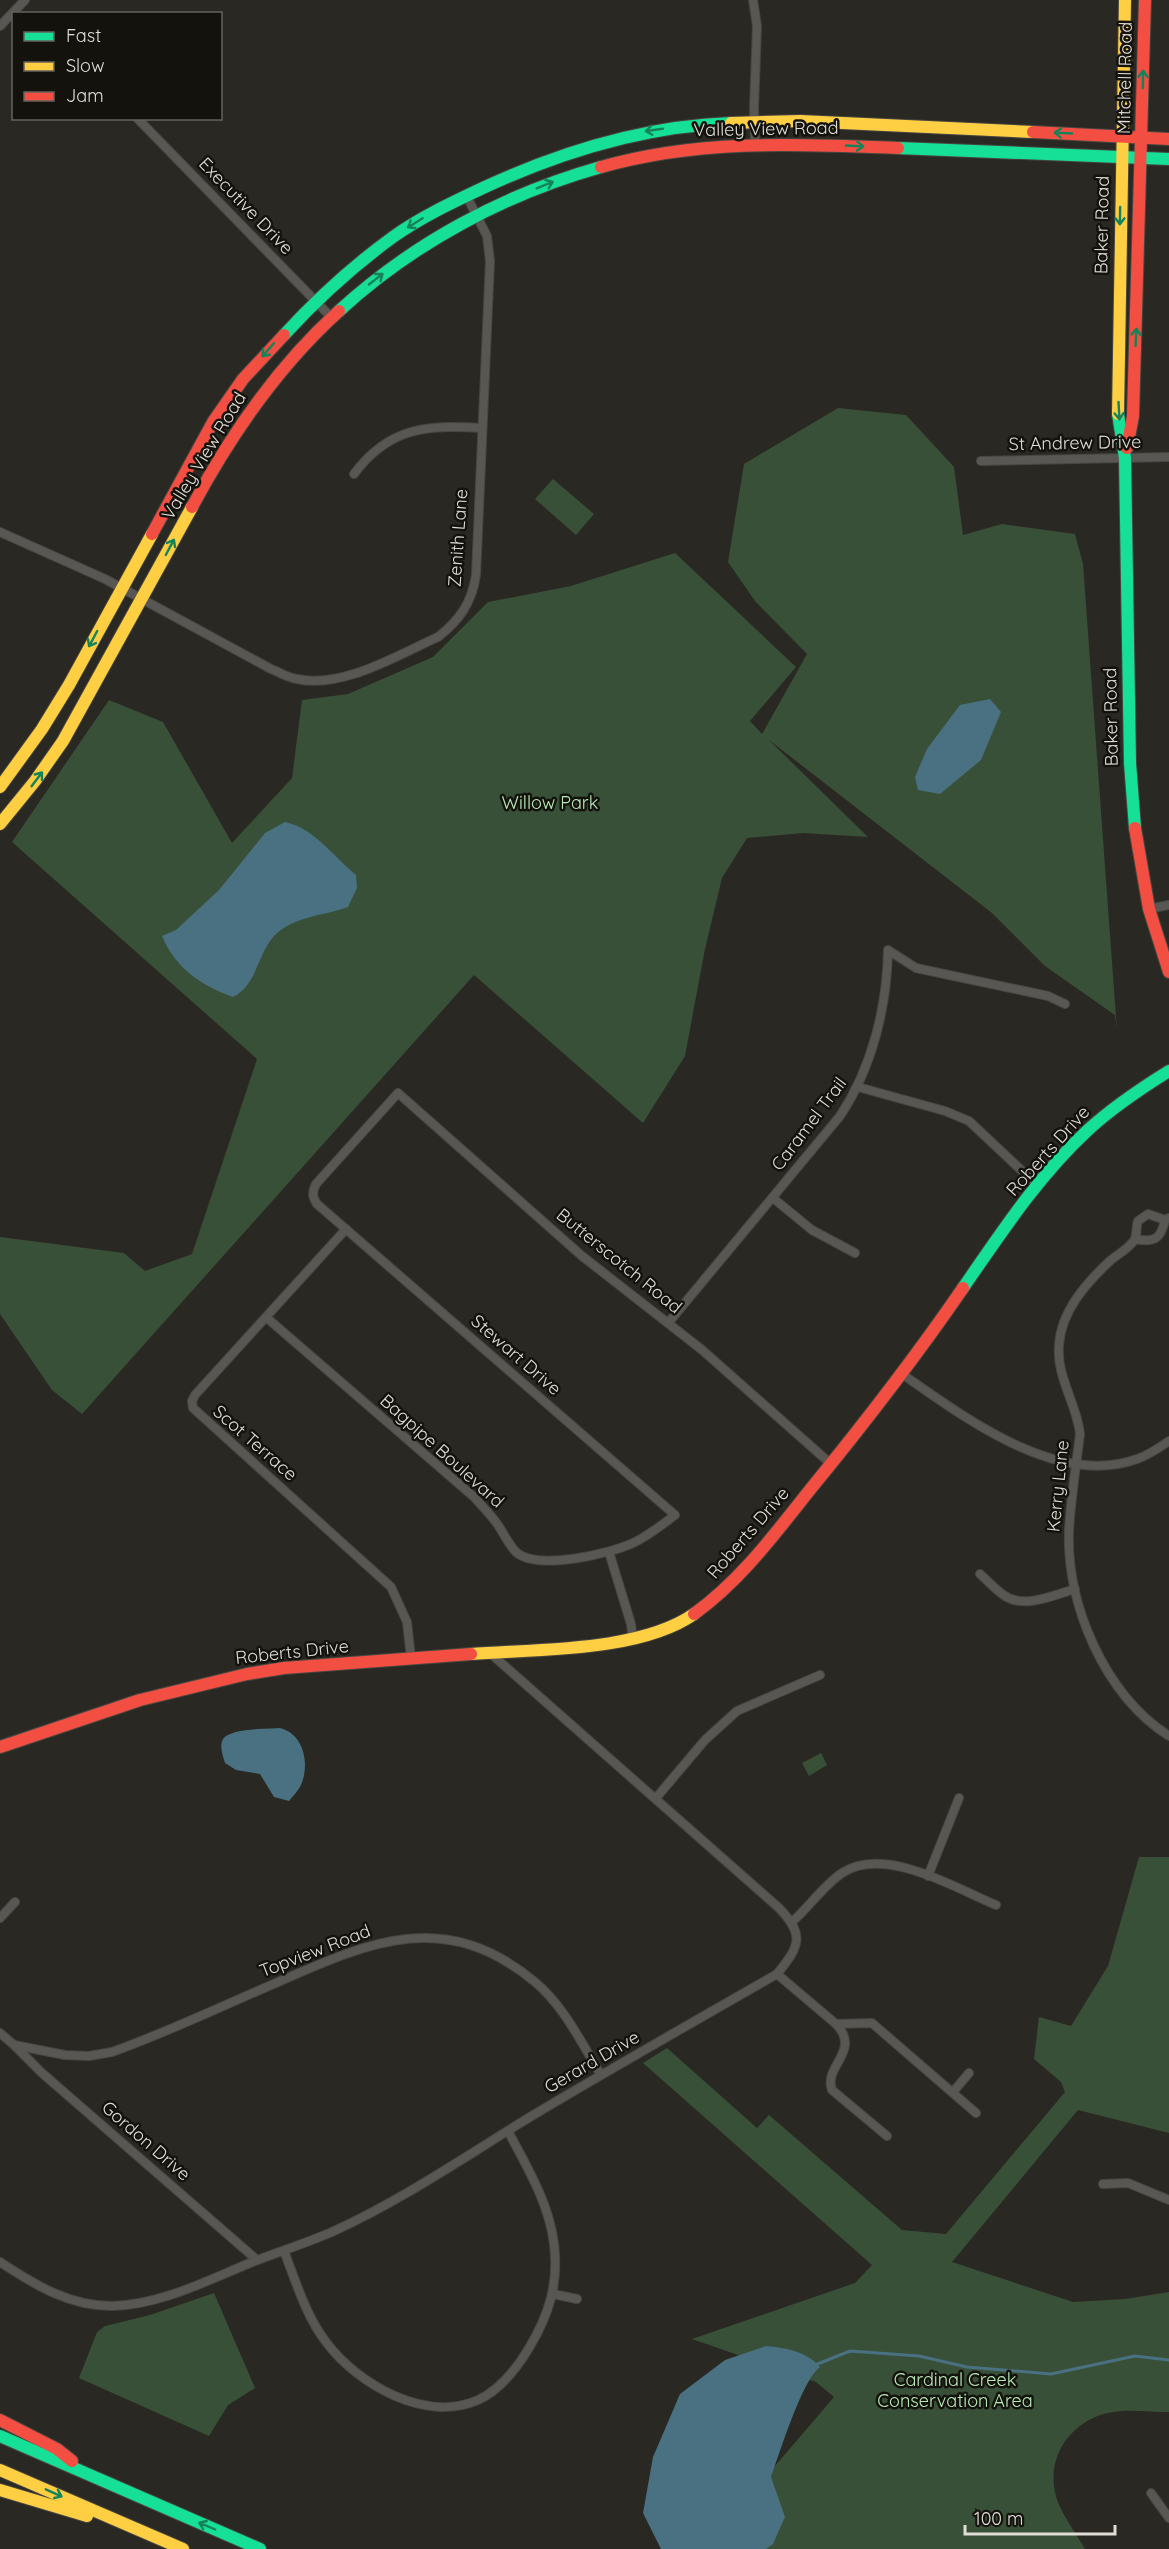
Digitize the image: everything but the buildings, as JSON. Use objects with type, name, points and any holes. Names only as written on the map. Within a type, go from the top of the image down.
[{"type":"main road","name":"Mitchell Road","points":[[1121,136],[1125,0]]},
{"type":"main road","name":"Mitchell Road","points":[[1141,157],[1145,0]]},
{"type":"main road","name":"Valley View Road","points":[[0,787],[42,729],[69,685],[213,422],[243,379],[315,301],[393,237],[441,207],[535,164],[643,132],[699,124],[832,123],[1169,139]]},
{"type":"main road","name":"Baker Road","points":[[1121,136],[1118,415],[1125,458],[1130,763],[1133,816],[1149,909],[1169,972]]},
{"type":"main road","name":"Valley View Road","points":[[0,824],[35,781],[63,741],[205,483],[247,414],[293,356],[377,278],[476,214],[554,182],[627,159],[680,149],[755,144],[809,144],[1169,159]]},
{"type":"main road","name":"Baker Road","points":[[1125,458],[1132,416],[1141,157]]},
{"type":"main road","name":"Roberts Drive","points":[[0,1747],[196,1684],[284,1668],[633,1640],[669,1628],[687,1619],[723,1591],[751,1562],[831,1464],[902,1374],[1037,1185],[1108,1111],[1169,1071]]},
{"type":"main road","points":[[0,2420],[57,2449],[88,2474]]},
{"type":"main road","points":[[0,2436],[260,2549]]},
{"type":"main road","points":[[0,2470],[183,2549]]},
{"type":"main road","points":[[0,2490],[153,2536]]},
{"type":"street","points":[[21,11],[25,0]]},
{"type":"street","points":[[753,0],[757,26],[755,144]]},
{"type":"street","name":"Executive Drive","points":[[139,120],[332,318]]},
{"type":"street","name":"Zenith Lane","points":[[0,532],[121,588],[271,669],[295,679],[306,681],[342,679],[438,637],[461,615],[474,589],[490,261],[487,236],[466,195]]},
{"type":"street","points":[[354,474],[367,456],[380,445],[400,435],[453,426],[481,428]]},
{"type":"street","name":"St Andrew Drive","points":[[981,461],[1169,457]]},
{"type":"street","points":[[1149,909],[1169,905]]},
{"type":"street","name":"Caramel Trail","points":[[669,1322],[840,1116],[858,1087],[873,1047],[888,975],[888,950],[916,968],[1048,996],[1065,1004]]},
{"type":"street","points":[[858,1087],[969,1120],[1037,1185]]},
{"type":"street","name":"Stewart Drive","points":[[398,1093],[312,1191],[317,1204],[675,1515],[638,1540],[609,1552]]},
{"type":"street","name":"Butterscotch Road","points":[[398,1093],[613,1282],[669,1322],[831,1464]]},
{"type":"street","points":[[773,1198],[812,1230],[855,1252]]},
{"type":"street","name":"Kerry Lane","points":[[1135,1239],[1147,1242],[1157,1239],[1163,1232],[1167,1219],[1154,1215],[1142,1216],[1136,1227],[1135,1239],[1087,1283],[1063,1326],[1059,1346],[1060,1365],[1079,1421],[1080,1434],[1069,1531],[1070,1559],[1083,1616],[1106,1667],[1143,1715],[1169,1736]]},
{"type":"street","name":"Scot Terrace","points":[[346,1229],[192,1401],[196,1413],[391,1587],[407,1622],[411,1658]]},
{"type":"street","name":"Bagpipe Boulevard","points":[[267,1318],[474,1497],[497,1523],[516,1552],[524,1557],[540,1561],[588,1557],[609,1552]]},
{"type":"street","points":[[902,1374],[973,1424],[1001,1439],[1076,1463],[1110,1465],[1126,1463],[1153,1452],[1169,1441]]},
{"type":"street","points":[[609,1552],[631,1624],[633,1640]]},
{"type":"street","points":[[980,1574],[1014,1600],[1031,1601],[1075,1589]]},
{"type":"street","points":[[490,1653],[656,1798],[792,1922],[840,1874],[851,1868],[878,1862],[928,1876],[996,1905]]},
{"type":"street","points":[[656,1798],[705,1740],[737,1711],[820,1675]]},
{"type":"street","points":[[928,1876],[959,1798]]},
{"type":"street","points":[[0,1918],[15,1902]]},
{"type":"street","name":"Gerard Drive","points":[[0,2262],[53,2294],[69,2300],[109,2306],[128,2305],[170,2295],[335,2231],[382,2206],[601,2075],[777,1974],[795,1948],[796,1936],[792,1922]]},
{"type":"street","name":"Topview Road","points":[[0,2033],[14,2045],[66,2055],[89,2056],[112,2052],[345,1953],[386,1941],[412,1938],[434,1939],[466,1945],[492,1954],[537,1984],[560,2011],[601,2075]]},
{"type":"street","points":[[777,1974],[836,2024],[844,2034],[845,2045],[830,2082],[832,2090],[887,2136]]},
{"type":"street","points":[[836,2024],[872,2023],[976,2113]]},
{"type":"street","name":"Gordon Drive","points":[[14,2045],[42,2073],[257,2260]]},
{"type":"street","points":[[953,2092],[969,2073]]},
{"type":"street","points":[[284,2252],[313,2320],[326,2342],[343,2361],[385,2391],[423,2405],[442,2407],[461,2405],[479,2399],[509,2376],[528,2350],[549,2311],[553,2294],[556,2264],[551,2224],[538,2190],[508,2131]]},
{"type":"street","points":[[1103,2184],[1128,2183],[1169,2200]]},
{"type":"street","points":[[553,2294],[577,2299]]},
{"type":"street","points":[[1151,2493],[1169,2518]]},
{"type":"green space","name":"Willow Park","points":[[838,408],[906,415],[954,467],[963,535],[1002,524],[1075,534],[1083,564],[1117,1031],[1115,1015],[1045,966],[992,913],[769,740],[868,837],[803,833],[747,838],[722,878],[705,949],[685,1056],[643,1123],[474,975],[82,1414],[52,1390],[0,1314],[0,1237],[124,1253],[145,1271],[192,1254],[257,1059],[12,842],[109,700],[163,722],[232,843],[292,778],[302,700],[348,694],[433,657],[488,602],[571,586],[675,553],[796,667],[750,721],[762,734],[807,654],[755,601],[728,562],[744,464]]},
{"type":"green space","points":[[553,479],[594,514],[576,535],[535,499]]},
{"type":"green space","points":[[821,1753],[827,1765],[809,1776],[802,1763]]},
{"type":"green space","name":"Cardinal Creek Conservation Area","points":[[1139,1857],[1169,1857],[1169,2133],[1078,2110],[952,2262],[1073,2302],[1125,2299],[1169,2292],[1169,2412],[1120,2411],[1097,2416],[1083,2423],[1072,2433],[1057,2459],[1054,2489],[1059,2505],[1085,2549],[704,2549],[834,2397],[816,2382],[692,2339],[855,2283],[872,2265],[643,2063],[667,2048],[757,2128],[769,2115],[902,2230],[946,2234],[1065,2092],[1061,2082],[1034,2059],[1039,2017],[1071,2026],[1108,1966]]},
{"type":"green space","points":[[214,2293],[255,2388],[228,2405],[209,2436],[79,2378],[97,2332],[105,2326],[150,2315]]},
{"type":"water","points":[[990,699],[1001,712],[981,760],[940,794],[918,790],[915,777],[927,749],[960,705]]},
{"type":"water","points":[[285,822],[305,830],[323,844],[356,875],[357,888],[348,907],[299,920],[274,936],[247,985],[233,997],[200,981],[191,974],[174,957],[162,936],[176,930],[219,890],[265,833]]},
{"type":"water","points":[[280,1728],[295,1736],[305,1759],[301,1785],[289,1801],[274,1797],[260,1774],[236,1770],[225,1763],[221,1748],[223,1739],[227,1735],[250,1730]]},
{"type":"water","points":[[766,2346],[788,2349],[802,2354],[820,2367],[813,2374],[799,2401],[771,2477],[785,2517],[773,2544],[766,2549],[661,2549],[643,2513],[653,2457],[680,2394],[725,2360]]},
{"type":"waterway","points":[[815,2365],[850,2351],[919,2356],[967,2367],[1051,2374],[1135,2356],[1169,2360]]},
{"type":"traffic: fast","points":[[284,335],[336,283],[378,248],[415,223],[473,193],[544,162],[605,143],[667,129],[731,123]]},
{"type":"traffic: fast","points":[[898,148],[1169,159]]},
{"type":"traffic: fast","points":[[339,311],[398,264],[462,224],[530,191],[601,167]]},
{"type":"traffic: fast","points":[[1118,414],[1125,458],[1130,763],[1135,828]]},
{"type":"traffic: fast","points":[[963,1288],[1021,1205],[1070,1147],[1117,1106],[1169,1071]]},
{"type":"traffic: fast","points":[[0,2436],[260,2549]]},
{"type":"traffic: slow","points":[[1118,414],[1125,0]]},
{"type":"traffic: slow","points":[[731,123],[800,121],[1033,132]]},
{"type":"traffic: slow","points":[[0,824],[35,781],[63,741],[192,507]]},
{"type":"traffic: slow","points":[[0,787],[42,729],[69,685],[152,534]]},
{"type":"traffic: slow","points":[[471,1654],[556,1649],[617,1642],[646,1636],[694,1614]]},
{"type":"traffic: slow","points":[[0,2470],[183,2549]]},
{"type":"traffic: slow","points":[[0,2490],[87,2516]]},
{"type":"traffic: jam","points":[[1127,448],[1133,416],[1145,0]]},
{"type":"traffic: jam","points":[[1033,132],[1169,139]]},
{"type":"traffic: jam","points":[[601,167],[675,152],[748,145],[898,148]]},
{"type":"traffic: jam","points":[[192,507],[223,453],[257,403],[295,355],[339,311]]},
{"type":"traffic: jam","points":[[152,534],[213,422],[243,379],[284,335]]},
{"type":"traffic: jam","points":[[1135,828],[1149,909],[1169,972]]},
{"type":"traffic: jam","points":[[694,1614],[726,1587],[769,1541],[888,1391],[963,1288]]},
{"type":"traffic: jam","points":[[0,1747],[140,1700],[247,1674],[284,1668],[471,1654]]},
{"type":"traffic: jam","points":[[0,2420],[57,2449],[72,2461]]}]
